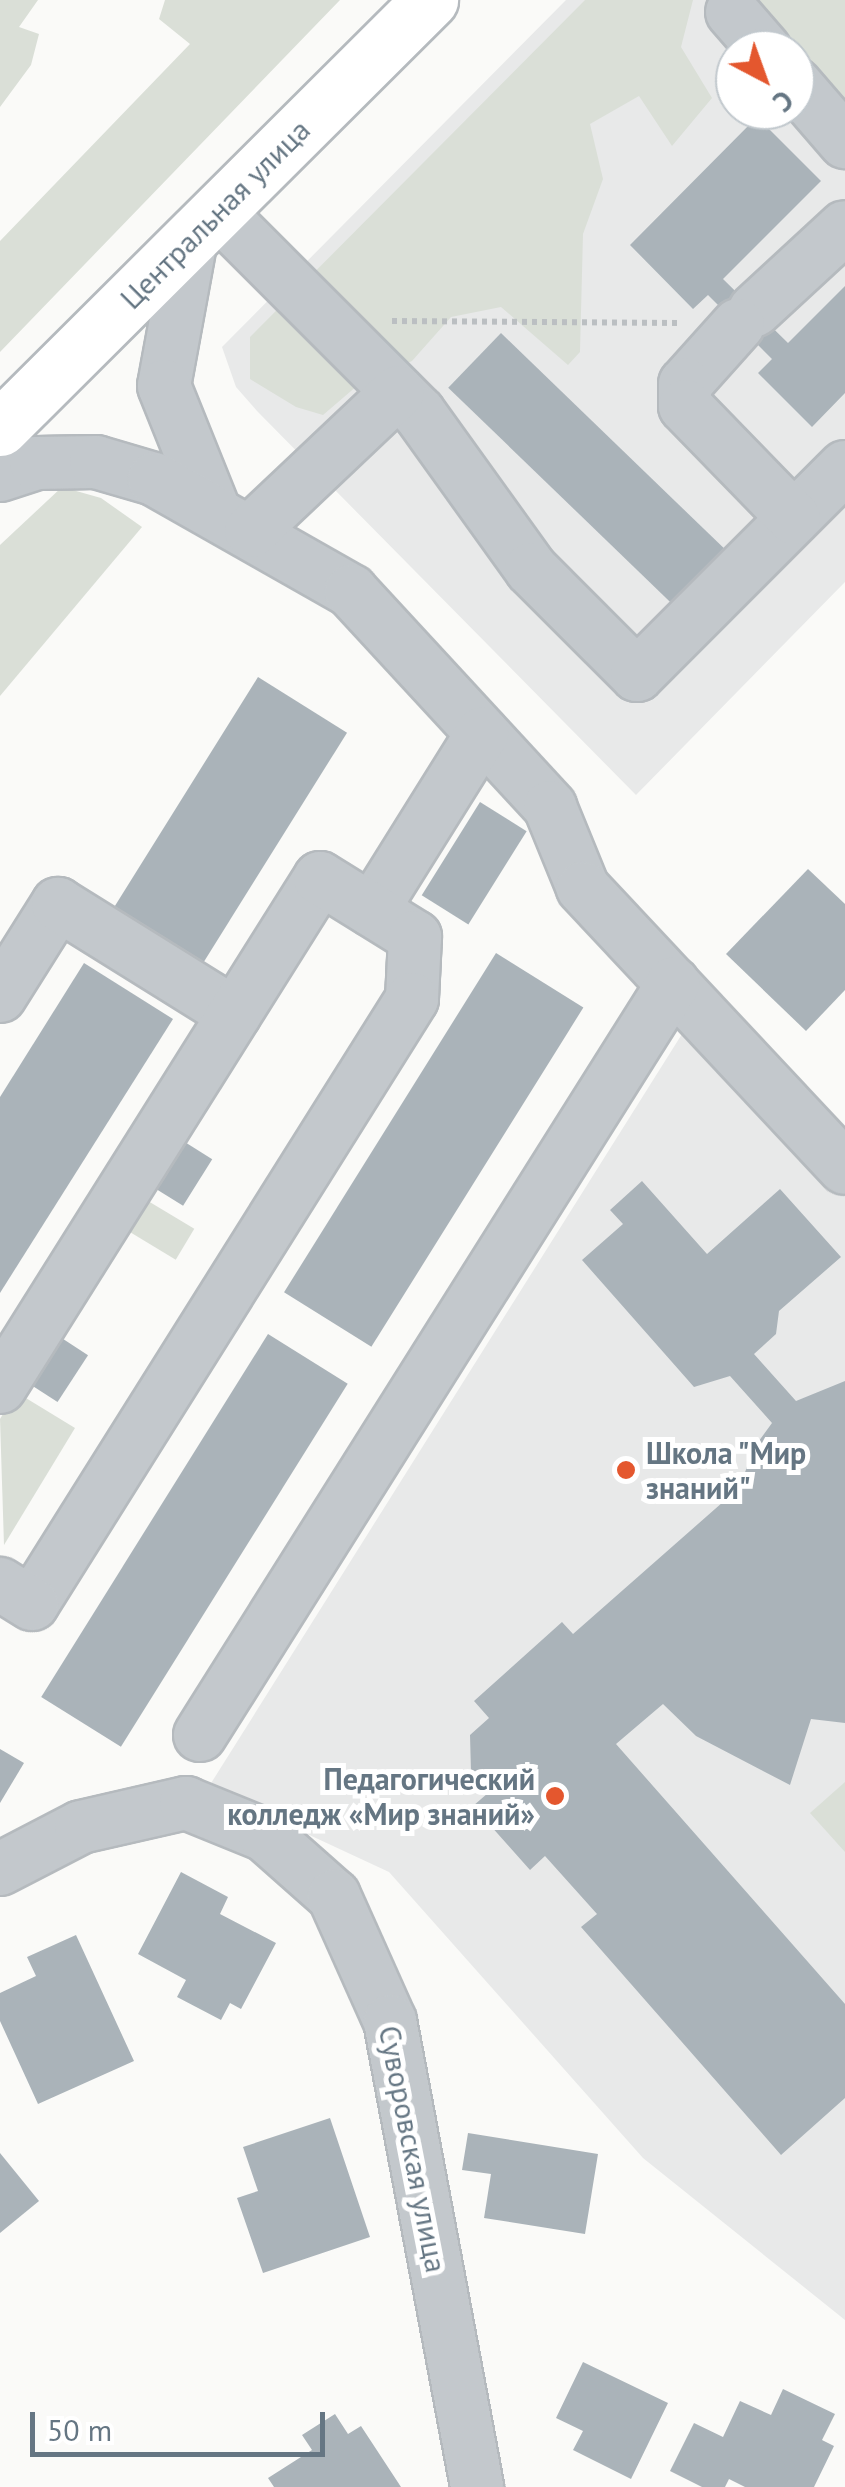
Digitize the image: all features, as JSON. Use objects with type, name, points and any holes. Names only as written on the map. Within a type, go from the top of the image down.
[{"type":"main road","name":"Центральная улица","points":[[0,428],[430,0]]},
{"type":"street","points":[[815,107],[845,142]]},
{"type":"street","points":[[232,519],[164,386],[205,226],[330,325],[398,392],[531,570],[637,675],[845,467]]},
{"type":"street","points":[[794,518],[685,406],[684,384],[742,321],[845,226]]},
{"type":"street","points":[[232,519],[398,392]]},
{"type":"street","points":[[0,475],[36,463],[96,462],[154,479],[232,519],[351,591],[550,807],[583,888],[845,1168]]},
{"type":"street","points":[[372,910],[482,734]]},
{"type":"street","points":[[0,1387],[320,878],[415,937],[412,999],[32,1604],[0,1584]]},
{"type":"street","points":[[0,996],[58,904],[234,1014]]},
{"type":"street","points":[[200,1735],[673,984]]},
{"type":"street","name":"Суворовская улица","points":[[0,1870],[81,1827],[186,1803],[265,1835],[334,1896],[390,2021],[477,2487]]},
{"type":"path","points":[[330,325],[451,317],[742,321]]},
{"type":"shaded area","points":[[0,0],[38,0],[19,27],[39,34],[31,65],[0,107]]},
{"type":"shaded area","points":[[165,0],[340,0],[0,352],[0,241],[190,44],[159,19]]},
{"type":"shaded area","points":[[566,0],[845,0],[845,582],[636,795],[236,387],[222,347]]},
{"type":"shaded area","points":[[585,0],[693,0],[681,47],[712,98],[672,146],[639,96],[590,124],[603,179],[583,234],[580,352],[568,365],[501,307],[451,317],[412,361],[358,385],[323,415],[296,407],[250,379],[250,337]]},
{"type":"shaded area","points":[[756,0],[845,0],[845,117],[815,77],[815,30],[779,30]]},
{"type":"shaded area","points":[[62,487],[101,498],[142,527],[0,696],[0,545]]},
{"type":"shaded area","name":"Школа \"Мир знаний\"","points":[[704,999],[845,1151],[845,2320],[643,2158],[389,1872],[208,1788]]},
{"type":"shaded area","points":[[148,1201],[194,1229],[176,1260],[129,1232]]},
{"type":"shaded area","points":[[16,1392],[75,1428],[4,1545],[0,1419]]},
{"type":"shaded area","points":[[845,1782],[845,1852],[810,1813]]},
{"type":"building","points":[[744,130],[770,130],[821,181],[723,279],[788,343],[845,286],[845,393],[812,427],[758,373],[772,359],[708,295],[693,309],[630,245]]},
{"type":"building","points":[[501,333],[724,548],[671,603],[448,388]]},
{"type":"building","points":[[258,677],[347,733],[202,964],[113,909]]},
{"type":"building","points":[[480,802],[527,831],[468,924],[422,895]]},
{"type":"building","points":[[808,869],[845,904],[845,990],[806,1031],[726,954]]},
{"type":"building","points":[[496,953],[583,1008],[371,1347],[284,1292]]},
{"type":"building","points":[[84,963],[173,1019],[0,1293],[0,1097]]},
{"type":"building","points":[[180,1139],[212,1159],[183,1206],[151,1186]]},
{"type":"building","points":[[642,1181],[707,1254],[780,1189],[841,1257],[779,1311],[776,1334],[754,1354],[796,1401],[845,1381],[845,1723],[811,1719],[790,1785],[696,1736],[663,1704],[616,1744],[845,2004],[845,2098],[781,2155],[581,1927],[597,1914],[545,1856],[530,1870],[473,1806],[488,1793],[471,1772],[470,1735],[489,1718],[474,1701],[562,1622],[573,1634],[740,1487],[753,1449],[772,1423],[730,1376],[694,1387],[582,1260],[623,1224],[610,1210]]},
{"type":"building","points":[[268,1334],[348,1384],[121,1747],[41,1697]]},
{"type":"building","points":[[57,1335],[88,1355],[58,1402],[27,1382]]},
{"type":"building","points":[[0,1749],[24,1763],[0,1803]]},
{"type":"building","points":[[181,1872],[228,1897],[220,1914],[276,1943],[241,2009],[230,2003],[221,2020],[177,1997],[186,1980],[138,1954]]},
{"type":"building","points":[[76,1935],[134,2061],[38,2104],[0,2021],[0,1993],[36,1976],[27,1957]]},
{"type":"building","points":[[330,2118],[370,2237],[263,2273],[237,2198],[258,2191],[243,2147]]},
{"type":"building","points":[[468,2133],[598,2154],[585,2234],[484,2218],[491,2174],[462,2170]]},
{"type":"building","points":[[0,2153],[39,2201],[0,2233]]},
{"type":"building","points":[[583,2362],[668,2403],[631,2479],[573,2450],[583,2431],[556,2418]]},
{"type":"building","points":[[783,2389],[835,2414],[822,2440],[834,2446],[814,2487],[745,2487],[729,2479],[725,2487],[702,2487],[670,2471],[694,2423],[723,2437],[740,2401],[771,2415]]},
{"type":"building","points":[[335,2414],[348,2434],[361,2426],[401,2487],[274,2487],[268,2478],[312,2450],[302,2435]]},
{"type":"place","name":"Школа \"Мир знаний\"","points":[[626,1470]]},
{"type":"place","name":"Педагогический колледж «Мир знаний»","points":[[555,1796]]}]
